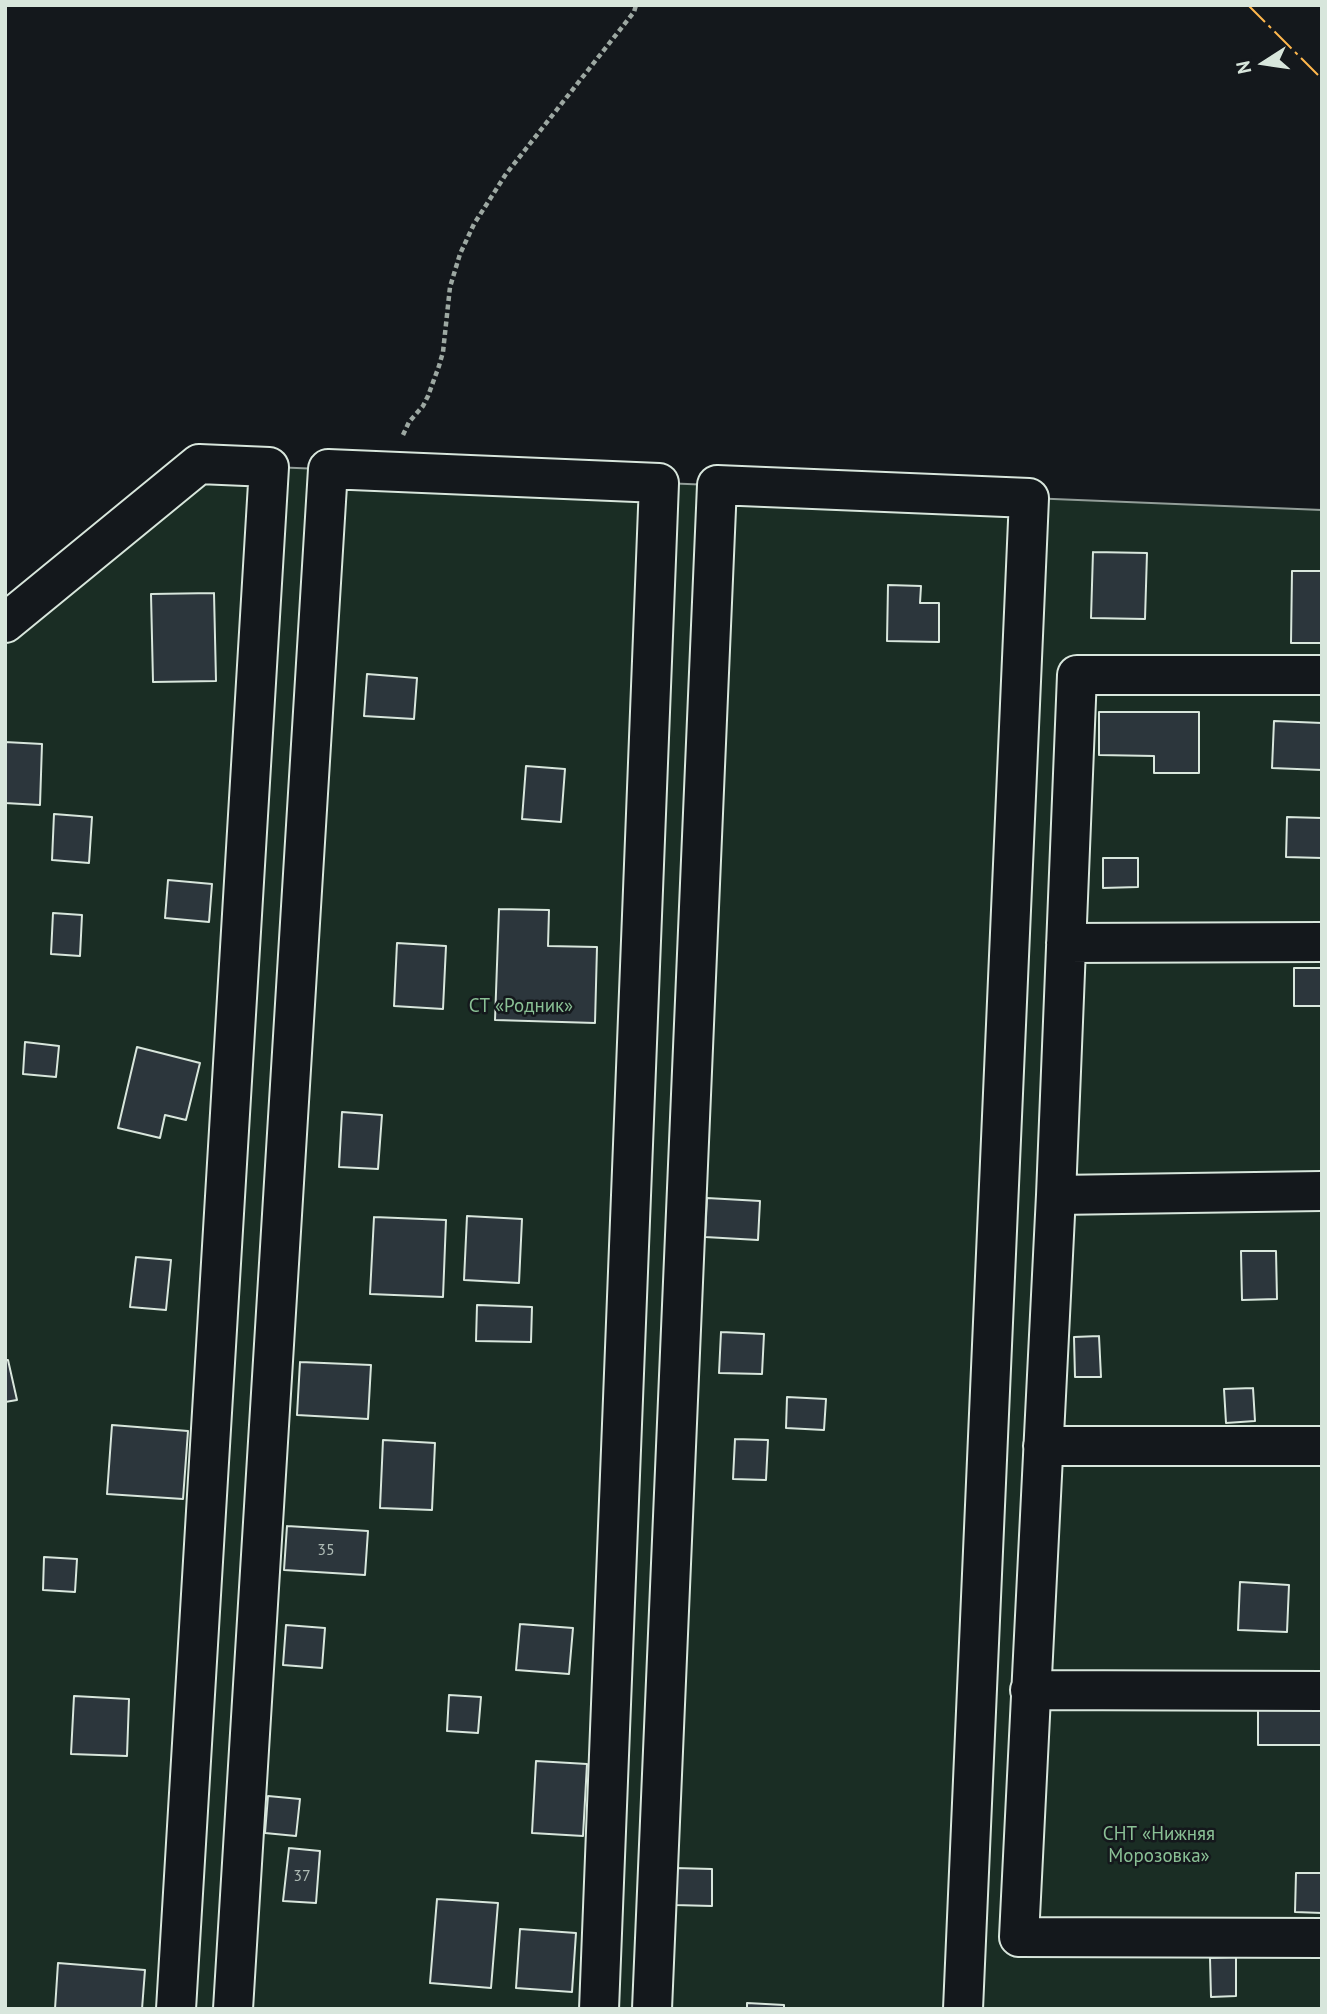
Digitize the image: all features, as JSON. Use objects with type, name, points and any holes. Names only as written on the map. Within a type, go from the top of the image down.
[{"type":"lane","points":[[5,623],[200,464],[1029,498],[963,2009]]},
{"type":"lane","points":[[176,2009],[270,467]]},
{"type":"lane","points":[[233,2009],[328,469]]},
{"type":"lane","points":[[599,2009],[659,483]]},
{"type":"lane","points":[[652,2009],[716,485]]},
{"type":"lane","points":[[1322,675],[1077,676],[1056,1195],[1019,1937],[1322,1938]]},
{"type":"lane","points":[[1066,943],[1322,942]]},
{"type":"lane","points":[[1056,1195],[1322,1191]]},
{"type":"lane","points":[[1043,1446],[1322,1446]]},
{"type":"lane","points":[[1030,1690],[1322,1691]]},
{"type":"path","points":[[399,472],[404,430],[423,406],[439,366],[450,287],[460,254],[474,224],[506,174],[634,12],[636,5]]},
{"type":"green space","name":"СТ «Родник»","points":[[199,464],[1322,510],[1322,2009],[5,2009],[5,623]]},
{"type":"building","points":[[1093,552],[1147,553],[1145,619],[1091,618]]},
{"type":"building","points":[[1292,571],[1322,571],[1322,643],[1291,643]]},
{"type":"building","points":[[888,585],[921,586],[920,603],[939,603],[939,642],[887,641]]},
{"type":"building","points":[[214,593],[216,681],[153,682],[151,594]]},
{"type":"building","points":[[367,674],[417,678],[414,719],[364,716]]},
{"type":"building","points":[[1099,712],[1199,712],[1199,773],[1154,773],[1154,756],[1099,755]]},
{"type":"building","points":[[1274,721],[1322,723],[1322,770],[1272,768]]},
{"type":"building","points":[[5,742],[42,744],[40,805],[5,803]]},
{"type":"building","points":[[526,766],[565,769],[561,822],[522,819]]},
{"type":"building","points":[[54,814],[92,817],[89,863],[52,860]]},
{"type":"building","points":[[1287,817],[1322,818],[1322,858],[1286,857]]},
{"type":"building","points":[[1103,858],[1138,858],[1138,887],[1103,888]]},
{"type":"building","points":[[168,880],[212,884],[209,922],[165,918]]},
{"type":"building","points":[[499,909],[549,910],[548,946],[597,947],[595,1023],[495,1020]]},
{"type":"building","points":[[53,913],[82,915],[80,956],[51,954]]},
{"type":"building","points":[[397,943],[446,946],[443,1009],[394,1006]]},
{"type":"building","points":[[1294,968],[1322,968],[1322,1006],[1294,1006]]},
{"type":"building","points":[[25,1042],[59,1046],[56,1077],[23,1074]]},
{"type":"building","points":[[137,1047],[200,1063],[186,1120],[165,1115],[160,1138],[118,1128]]},
{"type":"building","points":[[342,1112],[382,1115],[378,1169],[339,1167]]},
{"type":"building","points":[[707,1198],[760,1201],[758,1240],[705,1237]]},
{"type":"building","points":[[467,1216],[522,1219],[519,1283],[464,1280]]},
{"type":"building","points":[[374,1217],[446,1220],[443,1297],[370,1294]]},
{"type":"building","points":[[1241,1251],[1276,1251],[1277,1299],[1242,1300]]},
{"type":"building","points":[[136,1257],[171,1260],[166,1310],[130,1307]]},
{"type":"building","points":[[477,1305],[532,1307],[531,1342],[476,1341]]},
{"type":"building","points":[[721,1332],[764,1334],[762,1374],[719,1373]]},
{"type":"building","points":[[1099,1336],[1101,1377],[1075,1377],[1074,1337]]},
{"type":"building","points":[[5,1360],[8,1360],[17,1400],[5,1402]]},
{"type":"building","points":[[300,1362],[371,1365],[368,1419],[297,1415]]},
{"type":"building","points":[[1253,1388],[1255,1421],[1226,1423],[1224,1389]]},
{"type":"building","points":[[787,1397],[826,1399],[824,1430],[786,1428]]},
{"type":"building","points":[[112,1425],[188,1431],[183,1499],[107,1494]]},
{"type":"building","points":[[735,1439],[768,1440],[766,1480],[733,1479]]},
{"type":"building","points":[[383,1440],[435,1443],[432,1510],[380,1508]]},
{"type":"building","points":[[287,1526],[368,1531],[365,1575],[284,1570]]},
{"type":"building","points":[[44,1557],[77,1559],[75,1592],[43,1590]]},
{"type":"building","points":[[1240,1582],[1289,1585],[1287,1632],[1238,1630]]},
{"type":"building","points":[[520,1624],[573,1628],[569,1674],[516,1670]]},
{"type":"building","points":[[286,1625],[325,1628],[322,1668],[283,1665]]},
{"type":"building","points":[[449,1695],[481,1697],[478,1733],[447,1731]]},
{"type":"building","points":[[74,1696],[129,1699],[127,1756],[71,1754]]},
{"type":"building","points":[[1258,1708],[1322,1708],[1322,1745],[1258,1745]]},
{"type":"building","points":[[536,1761],[587,1764],[583,1836],[532,1833]]},
{"type":"building","points":[[268,1796],[300,1799],[296,1836],[265,1833]]},
{"type":"building","points":[[289,1848],[320,1851],[316,1903],[283,1901]]},
{"type":"building","points":[[675,1868],[712,1869],[712,1906],[674,1905]]},
{"type":"building","points":[[1296,1873],[1322,1873],[1322,1913],[1295,1912]]},
{"type":"building","points":[[437,1899],[498,1903],[491,1988],[430,1983]]},
{"type":"building","points":[[520,1929],[576,1933],[572,1992],[516,1988]]},
{"type":"building","points":[[1236,1957],[1236,1996],[1211,1997],[1210,1958]]},
{"type":"building","points":[[58,1963],[145,1970],[142,2009],[55,2009]]},
{"type":"building","points":[[747,2003],[784,2005],[784,2009],[747,2009]]},
{"type":"power","points":[[1248,5],[1322,79]]},
{"type":"park label","name":"СНТ «Нижняя Морозовка»","points":[[1159,1846]]}]
